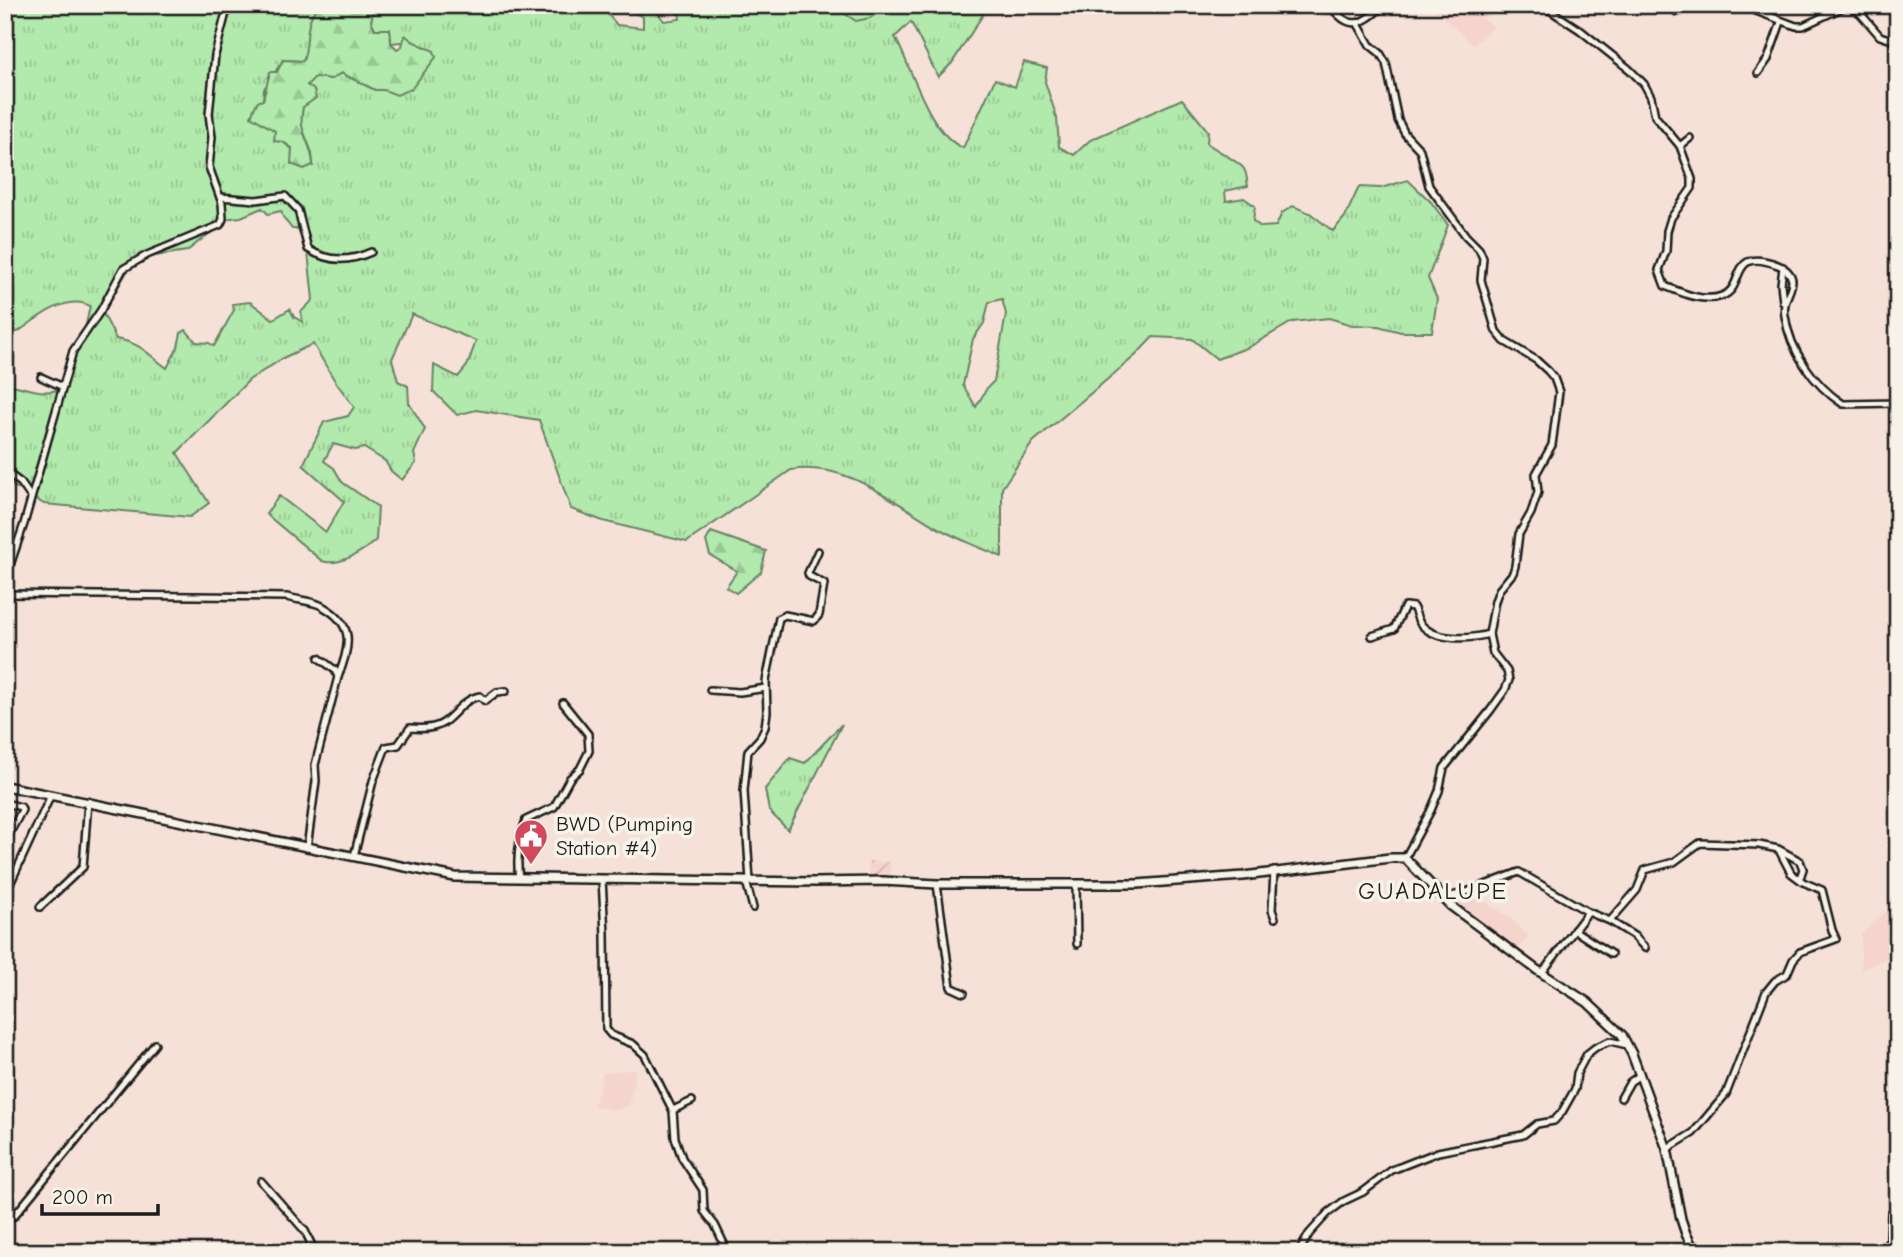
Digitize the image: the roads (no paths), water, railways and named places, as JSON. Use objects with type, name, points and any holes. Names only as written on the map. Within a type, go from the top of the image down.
[{"type":"highway","points":[[5,1244],[11,1252]]},
{"type":"main road","points":[[5,786],[455,877],[1076,884],[1168,882],[1405,858],[1443,898],[1542,973],[1594,1007],[1628,1045],[1667,1149],[1681,1219],[1695,1252]]},
{"type":"street","points":[[5,580],[73,351],[101,310],[123,269],[147,255],[220,225],[223,219],[220,197],[209,167],[212,137],[209,114],[215,55],[228,5]]},
{"type":"street","points":[[1330,5],[1341,18],[1358,24],[1363,23],[1384,5]]},
{"type":"street","points":[[1542,5],[1571,23],[1629,69],[1649,92],[1658,120],[1680,146],[1692,179],[1692,188],[1679,204],[1667,231],[1659,270],[1665,286],[1691,296],[1722,297],[1730,292],[1744,263],[1762,260],[1783,267],[1791,276],[1792,281],[1783,306]]},
{"type":"street","points":[[1666,5],[1677,12],[1699,5]]},
{"type":"street","points":[[1740,5],[1781,22],[1803,26],[1848,5],[1860,13],[1873,30],[1898,42]]},
{"type":"street","points":[[1758,73],[1768,58],[1781,22]]},
{"type":"street","points":[[1358,24],[1385,63],[1398,120],[1405,134],[1419,150],[1429,186],[1466,236],[1479,249],[1483,258],[1481,280],[1496,331],[1504,341],[1536,360],[1548,371],[1559,392],[1552,445],[1536,474],[1538,492],[1520,534],[1513,573],[1499,590],[1495,601],[1489,634],[1493,653],[1507,671],[1509,680],[1490,711],[1444,768],[1431,810],[1405,858]]},
{"type":"street","points":[[1680,146],[1690,138]]},
{"type":"street","points":[[220,197],[256,200],[285,196],[298,210],[308,249],[317,255],[349,260],[371,252]]},
{"type":"street","points":[[1783,267],[1783,306],[1799,358],[1836,400],[1849,405],[1898,403]]},
{"type":"street","points":[[41,377],[63,387]]},
{"type":"street","points":[[5,471],[21,483],[30,495]]},
{"type":"street","points":[[753,908],[748,881],[744,791],[748,751],[760,738],[765,727],[766,688],[779,618],[785,615],[814,621],[820,615],[824,584],[808,576],[818,551]]},
{"type":"street","points":[[5,594],[287,597],[319,604],[343,624],[348,631],[342,665],[315,765],[316,781],[307,848]]},
{"type":"street","points":[[1373,636],[1394,629],[1405,606],[1413,607],[1421,624],[1430,631],[1449,637],[1489,634]]},
{"type":"street","points":[[318,658],[335,670],[338,677]]},
{"type":"street","points":[[710,690],[740,692],[766,688]]},
{"type":"street","points":[[354,856],[373,781],[386,747],[398,745],[410,728],[426,729],[442,724],[472,697],[480,696],[485,701],[497,692],[506,691]]},
{"type":"street","points":[[519,878],[517,866],[520,837],[526,820],[554,807],[589,751],[588,734],[563,703]]},
{"type":"street","points":[[11,882],[51,795]]},
{"type":"street","points":[[40,907],[83,867],[88,801]]},
{"type":"street","points":[[5,803],[21,807],[22,810],[5,842]]},
{"type":"street","points":[[1610,921],[1637,890],[1645,870],[1674,862],[1700,843],[1745,843],[1778,849],[1800,862],[1800,878]]},
{"type":"street","points":[[1667,1149],[1693,1133],[1726,1094],[1766,992],[1787,974],[1800,952],[1836,939],[1822,890],[1803,882],[1791,873],[1778,849]]},
{"type":"street","points":[[1274,872],[1272,910],[1275,918]]},
{"type":"street","points":[[1443,898],[1520,872],[1588,912],[1610,921],[1634,936],[1645,948]]},
{"type":"street","points":[[602,879],[606,1029],[611,1035],[633,1044],[645,1055],[673,1110],[675,1138],[682,1158],[703,1190],[704,1212],[731,1252]]},
{"type":"street","points":[[937,884],[951,987],[964,993]]},
{"type":"street","points":[[1076,884],[1077,944]]},
{"type":"street","points":[[1542,973],[1588,912]]},
{"type":"street","points":[[1574,930],[1611,954]]},
{"type":"street","points":[[1299,1252],[1309,1234],[1328,1213],[1392,1170],[1438,1152],[1523,1135],[1537,1124],[1554,1121],[1575,1089],[1579,1067],[1591,1050],[1611,1041],[1628,1045]]},
{"type":"street","points":[[5,1215],[14,1216],[155,1044]]},
{"type":"street","points":[[1620,1098],[1630,1082],[1640,1075]]},
{"type":"street","points":[[673,1110],[692,1101]]},
{"type":"street","points":[[261,1181],[305,1231],[315,1252]]},
{"type":"street","points":[[1884,1250],[1890,1239],[1891,1213],[1898,1206]]},
{"type":"street","points":[[1884,1250],[1898,1249]]},
{"type":"place","name":"BWD (Pumping Station #4)","points":[[531,866]]},
{"type":"district","name":"GUADALUPE","points":[[1433,891]]}]
